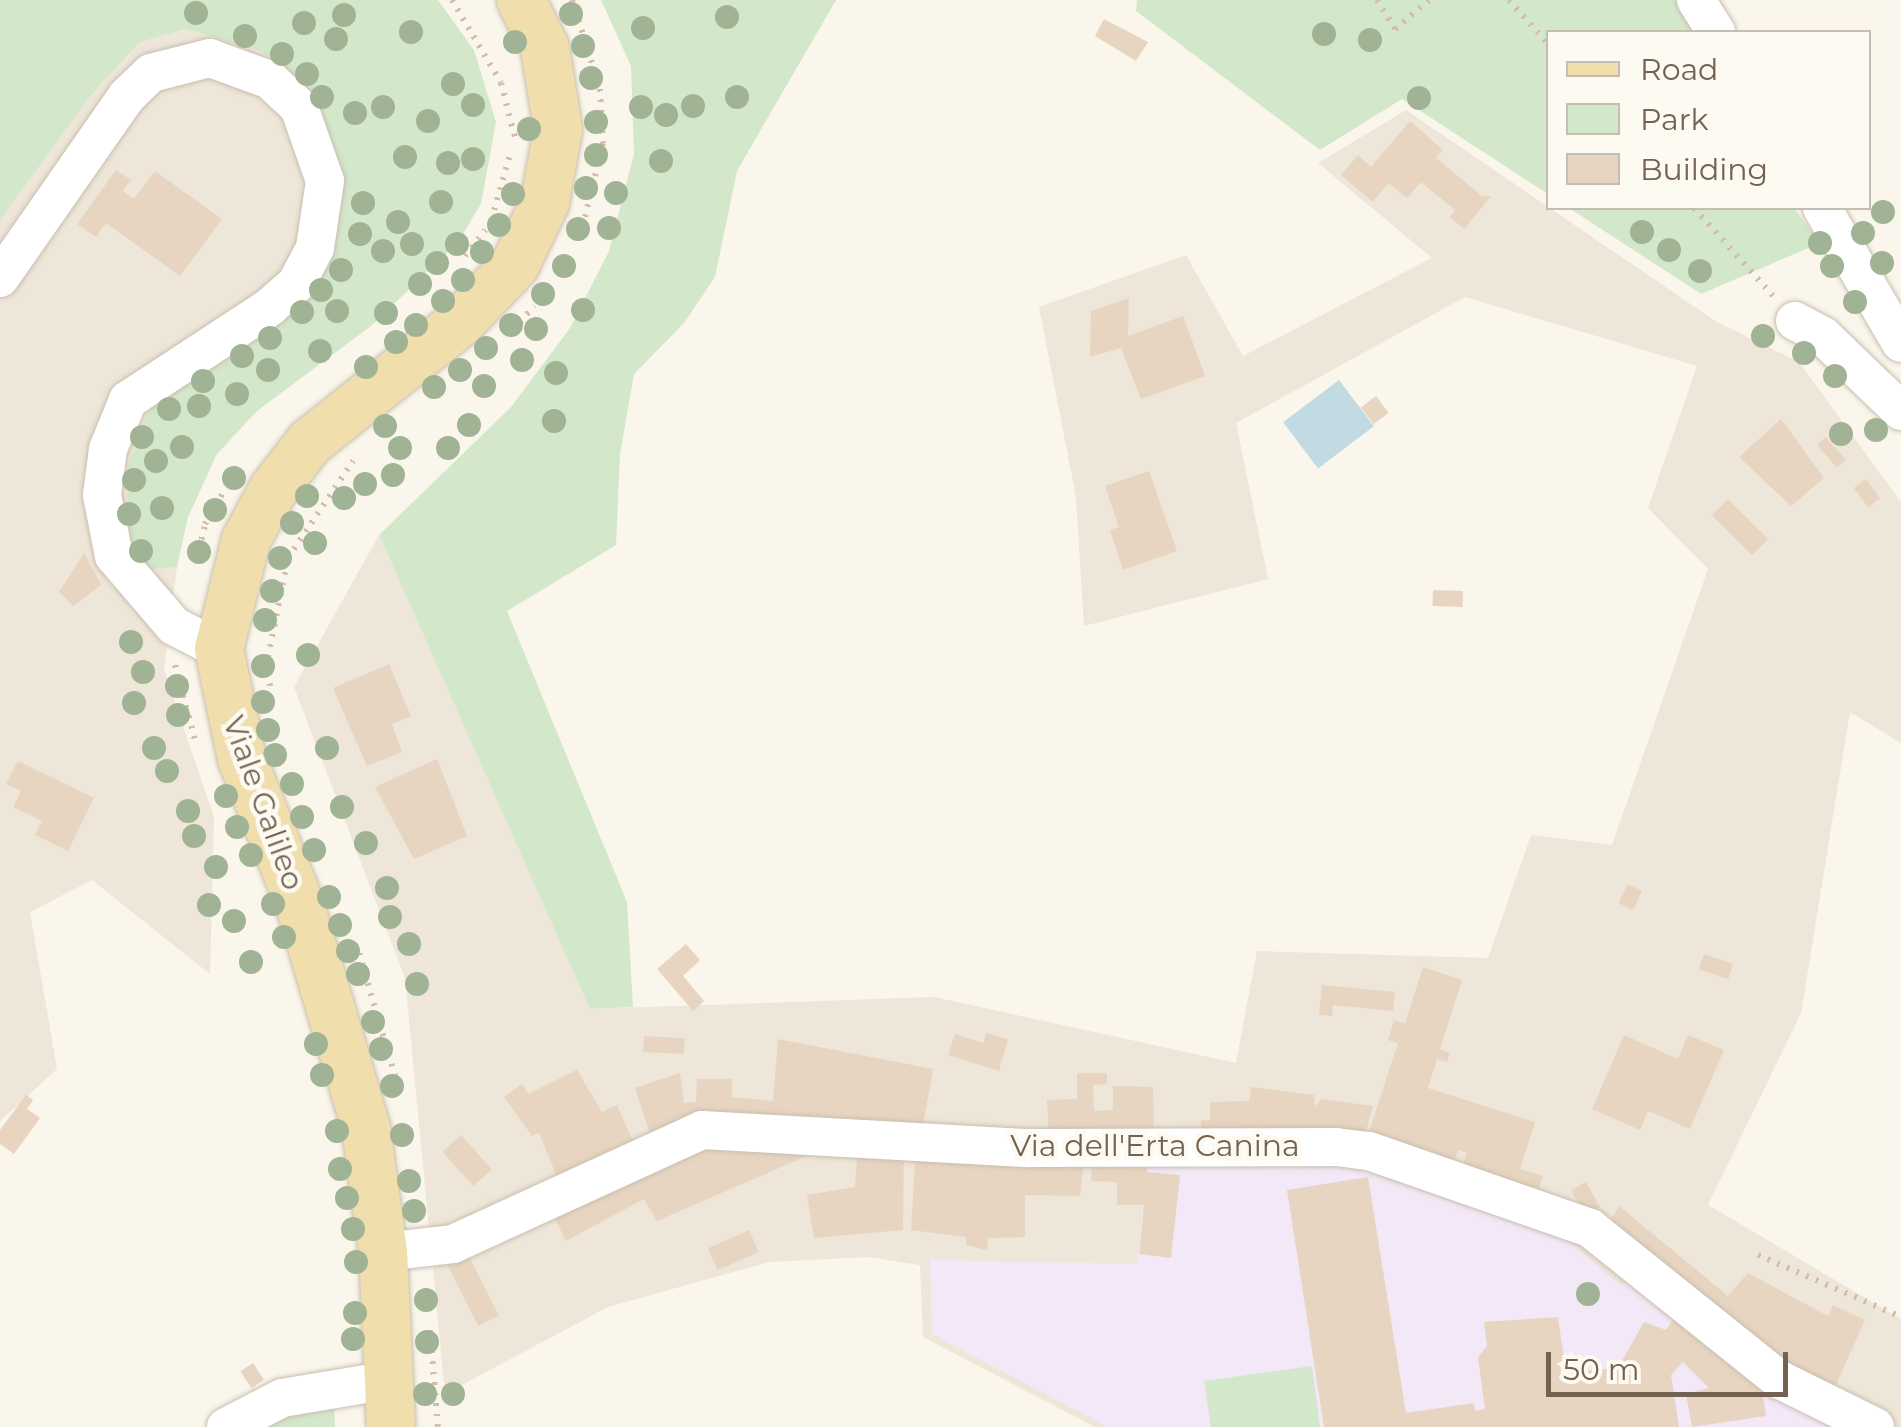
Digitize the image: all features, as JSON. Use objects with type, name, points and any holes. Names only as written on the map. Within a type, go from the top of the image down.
[{"type":"main road","name":"Viale Galileo","points":[[391,1427],[382,1252],[366,1128],[344,1042],[299,902],[200,640],[246,540],[274,490],[310,442],[461,322],[515,265],[545,202],[558,129],[544,48],[521,0]]},
{"type":"street","points":[[1696,0],[1715,30]]},
{"type":"street","points":[[0,278],[117,110],[151,72],[210,58],[270,80],[300,107],[325,181],[324,217],[302,272],[270,308],[128,400],[108,448],[102,495],[114,556],[134,586],[200,640]]},
{"type":"street","points":[[1823,210],[1901,343]]},
{"type":"street","points":[[1795,321],[1823,336],[1901,411]]},
{"type":"street","name":"Via dell'Erta Canina","points":[[382,1252],[452,1244],[608,1175],[680,1136],[730,1127],[1029,1148],[1336,1147],[1368,1151],[1562,1217],[1626,1252],[1745,1355],[1809,1400],[1875,1427]]},
{"type":"street","points":[[1562,1217],[1663,1308]]},
{"type":"street","points":[[226,1427],[282,1398],[389,1380]]},
{"type":"path","points":[[452,0],[501,83],[516,137],[491,222],[458,264]]},
{"type":"path","points":[[572,0],[600,90],[603,143],[580,229]]},
{"type":"path","points":[[1377,0],[1395,29],[1429,0]]},
{"type":"path","points":[[1509,0],[1546,42]]},
{"type":"path","points":[[1696,210],[1795,321]]},
{"type":"path","points":[[508,334],[539,298]]},
{"type":"path","points":[[271,704],[268,656],[288,558],[318,505],[358,454]]},
{"type":"path","points":[[197,745],[175,671],[200,640],[205,524],[233,474]]},
{"type":"path","points":[[356,944],[383,1018],[400,1095]]},
{"type":"path","points":[[1758,1255],[1901,1317]]},
{"type":"path","points":[[428,1319],[438,1427]]},
{"type":"shaded area","points":[[186,29],[261,51],[297,82],[325,121],[338,168],[339,224],[328,259],[152,568],[177,567],[164,670],[214,817],[210,974],[92,880],[30,912],[57,1069],[0,1121],[0,220],[92,94],[140,42]]},
{"type":"shaded area","points":[[1406,110],[1546,205],[1546,210],[1553,210],[1717,322],[1799,362],[1901,502],[1901,743],[1850,712],[1801,1013],[1708,1205],[1901,1319],[1901,1427],[1095,1427],[923,1337],[920,1265],[868,1257],[769,1262],[608,1307],[445,1394],[405,978],[294,687],[379,535],[591,1009],[934,997],[1236,1063],[1257,951],[1488,958],[1531,835],[1612,845],[1708,569],[1648,508],[1697,366],[1465,297],[1236,423],[1268,579],[1084,626],[1076,497],[1039,307],[1186,255],[1243,356],[1432,258],[1318,163]]},
{"type":"shaded area","points":[[1148,1154],[1380,1166],[1388,1180],[1555,1229],[1621,1286],[1638,1269],[1844,1427],[1108,1427],[932,1334],[930,1260],[1137,1264]]},
{"type":"green space","points":[[0,0],[438,0],[474,50],[496,122],[481,204],[458,242],[371,326],[257,411],[217,454],[188,517],[177,567],[152,569],[130,548],[126,472],[152,403],[328,259],[339,224],[338,168],[325,121],[297,82],[261,51],[186,29],[140,42],[92,94],[0,220]]},
{"type":"green space","points":[[601,0],[836,0],[737,171],[715,277],[684,323],[634,374],[620,454],[616,545],[507,611],[627,902],[633,1007],[590,1009],[379,535],[511,407],[570,328],[609,251],[634,154],[631,66]]},
{"type":"green space","points":[[1137,0],[1678,0],[1694,30],[1546,30],[1546,193],[1402,99],[1320,150],[1136,11]]},
{"type":"green space","points":[[1572,210],[1795,210],[1820,243],[1701,294]]},
{"type":"green space","points":[[1312,1366],[1320,1427],[1211,1427],[1204,1381]]},
{"type":"green space","points":[[334,1400],[335,1427],[245,1427]]},
{"type":"water","points":[[1339,380],[1374,426],[1318,468],[1283,422]]},
{"type":"building","points":[[1104,19],[1148,42],[1136,61],[1095,36]]},
{"type":"building","points":[[1410,121],[1443,150],[1436,158],[1482,196],[1491,196],[1464,229],[1450,217],[1455,210],[1421,182],[1407,198],[1388,183],[1373,202],[1341,175],[1358,155],[1371,167]]},
{"type":"building","points":[[116,170],[131,180],[123,191],[134,199],[155,171],[222,219],[180,276],[106,223],[96,237],[77,224]]},
{"type":"building","points":[[1129,298],[1128,336],[1183,316],[1205,376],[1141,399],[1121,348],[1090,357],[1091,311]]},
{"type":"building","points":[[1376,396],[1389,413],[1373,424],[1361,407]]},
{"type":"building","points":[[1781,419],[1824,478],[1791,506],[1739,457]]},
{"type":"building","points":[[1826,437],[1846,460],[1837,468],[1817,445]]},
{"type":"building","points":[[1149,471],[1177,551],[1123,570],[1110,530],[1119,527],[1105,486]]},
{"type":"building","points":[[1866,479],[1880,498],[1868,507],[1854,488]]},
{"type":"building","points":[[1728,499],[1768,539],[1752,556],[1712,515]]},
{"type":"building","points":[[84,553],[101,585],[73,606],[59,592]]},
{"type":"building","points":[[1433,590],[1463,591],[1462,607],[1432,606]]},
{"type":"building","points":[[389,664],[411,716],[392,724],[402,752],[367,766],[333,688]]},
{"type":"building","points":[[437,759],[467,836],[414,859],[375,787]]},
{"type":"building","points":[[18,761],[94,798],[68,851],[35,835],[42,821],[13,807],[21,791],[6,784]]},
{"type":"building","points":[[1628,884],[1642,891],[1633,910],[1618,903]]},
{"type":"building","points":[[686,944],[700,960],[683,976],[704,1001],[693,1011],[657,969]]},
{"type":"building","points":[[1704,954],[1733,964],[1728,979],[1699,969]]},
{"type":"building","points":[[1423,967],[1462,980],[1440,1049],[1450,1053],[1447,1062],[1437,1059],[1428,1088],[1535,1122],[1520,1169],[1543,1176],[1534,1204],[1458,1179],[1467,1153],[1458,1150],[1450,1175],[1364,1147],[1398,1043],[1388,1040],[1394,1020],[1405,1024]]},
{"type":"building","points":[[1322,985],[1395,992],[1393,1011],[1333,1005],[1332,1016],[1319,1015]]},
{"type":"building","points":[[986,1033],[1008,1039],[999,1071],[948,1055],[955,1034],[983,1043]]},
{"type":"building","points":[[1624,1035],[1678,1059],[1688,1035],[1724,1050],[1690,1129],[1648,1111],[1640,1130],[1592,1109]]},
{"type":"building","points":[[644,1036],[685,1038],[684,1054],[643,1052]]},
{"type":"building","points":[[778,1039],[933,1069],[921,1137],[653,1143],[635,1088],[680,1073],[684,1103],[696,1102],[697,1079],[732,1079],[732,1097],[773,1101]]},
{"type":"building","points":[[577,1070],[602,1112],[617,1105],[637,1150],[560,1184],[539,1133],[532,1136],[504,1097],[522,1084],[528,1094]]},
{"type":"building","points":[[1077,1073],[1107,1073],[1107,1084],[1093,1085],[1094,1111],[1113,1110],[1113,1086],[1153,1087],[1154,1134],[1049,1137],[1047,1100],[1077,1099]]},
{"type":"building","points":[[1251,1087],[1314,1095],[1315,1107],[1321,1099],[1373,1106],[1363,1143],[1201,1135],[1201,1120],[1210,1120],[1210,1102],[1249,1101]]},
{"type":"building","points":[[26,1095],[33,1100],[27,1109],[40,1118],[14,1154],[0,1144],[0,1130]]},
{"type":"building","points":[[461,1135],[492,1169],[473,1186],[442,1152]]},
{"type":"building","points":[[687,1141],[809,1155],[657,1221],[644,1199],[566,1241],[551,1211]]},
{"type":"building","points":[[858,1145],[904,1148],[903,1230],[814,1238],[807,1195],[855,1187]]},
{"type":"building","points":[[916,1147],[1085,1154],[1080,1196],[1025,1195],[1025,1237],[988,1238],[987,1250],[966,1245],[966,1237],[911,1230]]},
{"type":"building","points":[[1092,1154],[1148,1154],[1147,1172],[1180,1175],[1171,1258],[1139,1254],[1144,1205],[1117,1205],[1117,1182],[1091,1181]]},
{"type":"building","points":[[1368,1177],[1406,1413],[1474,1403],[1475,1411],[1485,1409],[1478,1357],[1487,1346],[1484,1322],[1558,1317],[1566,1372],[1618,1368],[1644,1322],[1666,1330],[1681,1308],[1761,1381],[1766,1416],[1692,1427],[1686,1394],[1709,1388],[1683,1362],[1671,1375],[1679,1427],[1324,1427],[1287,1190]]},
{"type":"building","points":[[1586,1182],[1600,1207],[1585,1216],[1571,1190]]},
{"type":"building","points":[[1619,1206],[1728,1296],[1748,1273],[1828,1316],[1833,1305],[1865,1320],[1831,1396],[1604,1232]]},
{"type":"building","points":[[749,1230],[759,1252],[718,1270],[708,1248]]},
{"type":"building","points":[[468,1255],[499,1316],[478,1326],[448,1265]]},
{"type":"building","points":[[253,1363],[264,1380],[251,1388],[240,1371]]}]
